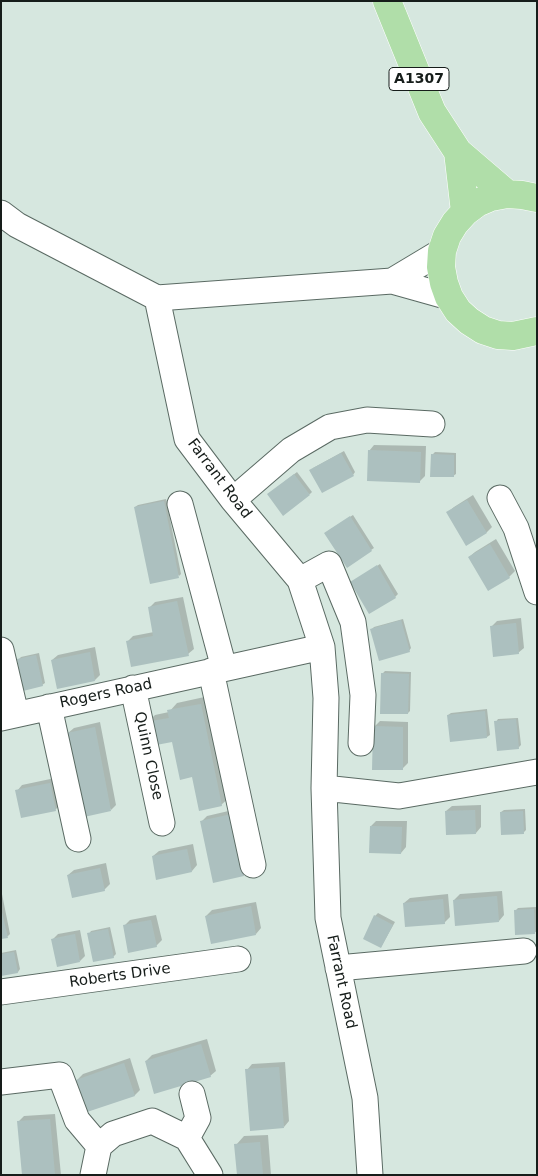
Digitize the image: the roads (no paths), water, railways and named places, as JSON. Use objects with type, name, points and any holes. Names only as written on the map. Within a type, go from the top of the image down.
[{"type":"main road","name":"A1307","points":[[387,1],[432,112],[458,152]]},
{"type":"main road","points":[[458,152],[507,194]]},
{"type":"main road","points":[[458,152],[465,212]]},
{"type":"main road","points":[[534,335],[498,335],[482,330],[469,321],[458,311],[449,297],[441,267],[442,251],[454,223],[477,203],[507,194],[522,194],[537,198]]},
{"type":"street","points":[[1,212],[17,225],[157,298],[392,281],[449,297]]},
{"type":"street","points":[[392,281],[442,251]]},
{"type":"street","name":"Farrant Road","points":[[157,298],[187,439],[233,500],[300,580],[322,647],[326,698],[324,788],[328,918],[365,1098],[370,1175]]},
{"type":"street","points":[[233,500],[290,450],[330,427],[367,420],[432,424]]},
{"type":"street","points":[[500,498],[516,528],[537,592]]},
{"type":"street","points":[[180,504],[218,670],[253,864]]},
{"type":"street","points":[[300,580],[329,564],[354,622],[363,695],[360,743]]},
{"type":"street","name":"Rogers Road","points":[[8,716],[322,647]]},
{"type":"street","points":[[1,650],[8,716]]},
{"type":"street","name":"Quinn Close","points":[[133,688],[162,823]]},
{"type":"street","points":[[326,698],[363,695]]},
{"type":"street","points":[[49,707],[78,839]]},
{"type":"street","points":[[324,788],[399,796],[537,772]]},
{"type":"street","points":[[338,968],[524,951]]},
{"type":"street","name":"Roberts Drive","points":[[1,992],[238,959]]},
{"type":"street","points":[[2,1082],[60,1075],[77,1120],[99,1146]]},
{"type":"street","points":[[188,1138],[198,1118],[192,1094]]},
{"type":"street","points":[[93,1175],[99,1146],[113,1134],[152,1120],[188,1138],[215,1170]]}]
